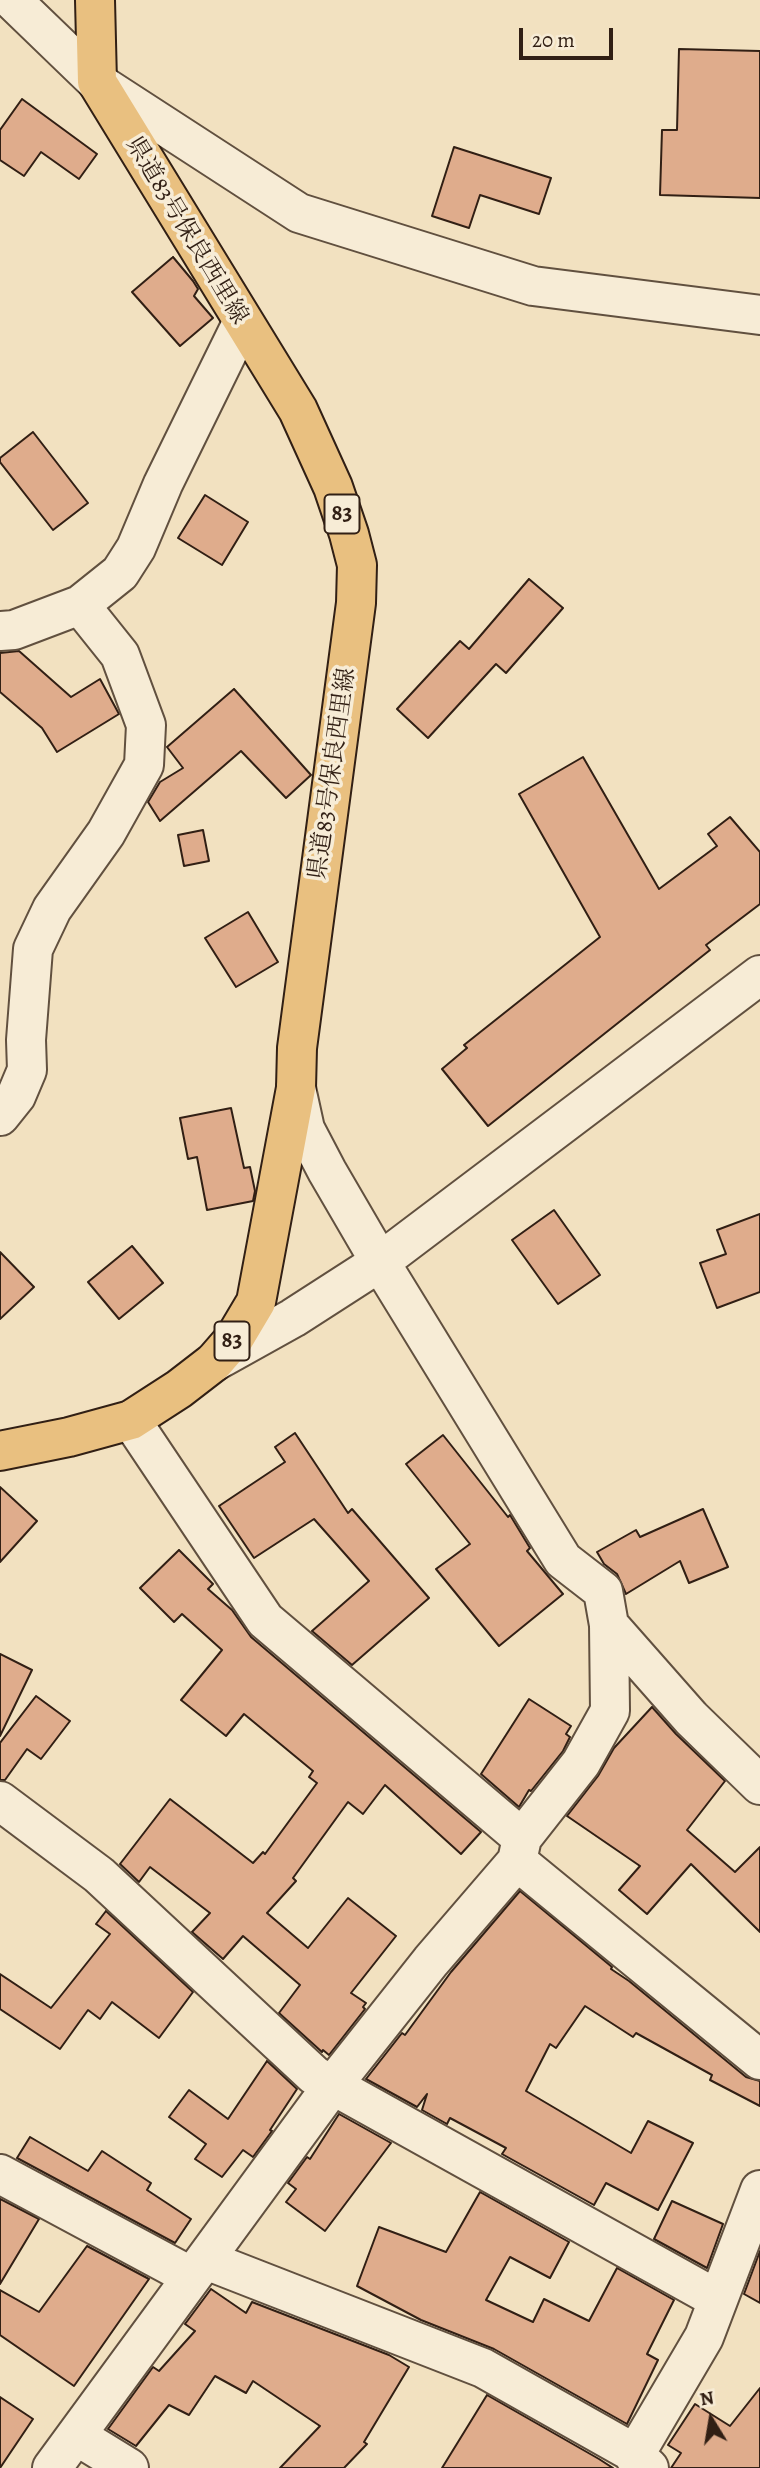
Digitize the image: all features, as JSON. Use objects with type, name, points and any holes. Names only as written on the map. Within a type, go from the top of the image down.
[{"type":"main road","name":"県道83号保良西里線","points":[[0,1449],[69,1437],[131,1420],[214,1362],[234,1339],[256,1302],[296,1088],[297,1048],[356,603],[357,565],[333,486],[298,410],[242,323],[97,82],[94,0]]},
{"type":"street","points":[[12,0],[97,82],[299,213],[533,286],[760,315]]},
{"type":"street","points":[[0,631],[14,630],[80,605],[120,573],[136,548],[163,484],[242,323]]},
{"type":"street","points":[[0,1116],[16,1096],[27,1070],[26,1040],[33,949],[52,909],[106,833],[144,765],[146,725],[120,656],[80,605]]},
{"type":"street","points":[[214,1362],[293,1318],[380,1262],[760,975]]},
{"type":"street","points":[[52,2468],[332,2085],[520,1849],[581,1763],[610,1711],[609,1625],[603,1591],[563,1560],[380,1262],[305,1129],[296,1088]]},
{"type":"street","points":[[131,1420],[265,1620],[760,2060]]},
{"type":"street","points":[[609,1625],[691,1718],[760,1785]]},
{"type":"street","points":[[0,1801],[99,1875],[314,2075],[717,2299]]},
{"type":"street","points":[[0,2174],[199,2268],[483,2368],[632,2452],[641,2462],[704,2337],[760,2190]]},
{"type":"street","points":[[76,2436],[130,2468]]},
{"type":"building","points":[[679,49],[760,51],[760,198],[660,195],[662,130],[677,130]]},
{"type":"building","points":[[22,99],[97,154],[79,179],[41,152],[24,176],[0,160],[0,130]]},
{"type":"building","points":[[454,147],[551,178],[539,214],[480,195],[469,228],[432,216]]},
{"type":"building","points":[[173,257],[198,289],[194,296],[213,318],[180,346],[132,292]]},
{"type":"building","points":[[33,432],[88,503],[53,530],[0,462],[0,458]]},
{"type":"building","points":[[205,495],[248,522],[222,565],[178,538]]},
{"type":"building","points":[[529,579],[563,608],[506,673],[496,664],[428,738],[397,709],[460,641],[469,649]]},
{"type":"building","points":[[19,651],[71,697],[100,679],[119,714],[57,752],[42,728],[0,692],[0,653]]},
{"type":"building","points":[[234,689],[311,775],[286,798],[241,751],[160,821],[148,802],[160,782],[183,768],[167,747]]},
{"type":"building","points":[[583,757],[659,889],[717,846],[708,834],[730,817],[760,852],[760,904],[706,945],[710,950],[488,1126],[442,1069],[467,1048],[464,1045],[600,937],[519,794]]},
{"type":"building","points":[[203,830],[209,861],[184,866],[178,835]]},
{"type":"building","points":[[248,912],[278,962],[236,987],[205,938]]},
{"type":"building","points":[[231,1108],[244,1168],[250,1167],[255,1191],[253,1201],[207,1210],[197,1157],[188,1159],[180,1118]]},
{"type":"building","points":[[554,1210],[600,1275],[558,1304],[512,1240]]},
{"type":"building","points":[[760,1214],[760,1292],[717,1308],[700,1263],[726,1254],[717,1230]]},
{"type":"building","points":[[132,1246],[163,1283],[119,1319],[88,1282]]},
{"type":"building","points":[[0,1252],[34,1287],[0,1319]]},
{"type":"building","points":[[295,1433],[348,1513],[352,1509],[429,1598],[352,1665],[312,1631],[369,1581],[314,1519],[254,1558],[219,1506],[285,1462],[275,1447]]},
{"type":"building","points":[[443,1435],[508,1517],[510,1515],[530,1548],[527,1551],[563,1594],[499,1646],[436,1569],[470,1544],[406,1464]]},
{"type":"building","points":[[0,1487],[37,1521],[0,1562]]},
{"type":"building","points":[[703,1509],[728,1567],[689,1583],[680,1561],[626,1594],[617,1574],[604,1564],[597,1552],[636,1530],[640,1537]]},
{"type":"building","points":[[179,1550],[213,1584],[208,1589],[232,1610],[251,1637],[481,1832],[461,1854],[385,1785],[363,1814],[348,1802],[293,1878],[296,1881],[267,1913],[308,1948],[348,1898],[396,1936],[351,1993],[366,2003],[363,2007],[365,2009],[329,2055],[323,2050],[322,2052],[279,2013],[300,1985],[243,1936],[223,1959],[192,1932],[210,1913],[150,1867],[139,1882],[120,1864],[170,1799],[253,1863],[263,1852],[265,1854],[317,1783],[309,1777],[313,1771],[244,1714],[226,1736],[181,1700],[222,1650],[182,1614],[174,1622],[140,1588]]},
{"type":"building","points":[[0,1654],[32,1670],[0,1736]]},
{"type":"building","points":[[36,1696],[70,1721],[41,1759],[27,1749],[5,1780],[0,1780],[0,1743]]},
{"type":"building","points":[[529,1699],[571,1726],[566,1734],[570,1737],[563,1751],[531,1791],[529,1790],[519,1807],[481,1774]]},
{"type":"building","points":[[652,1707],[725,1781],[687,1830],[735,1872],[760,1847],[760,1932],[691,1864],[647,1914],[619,1890],[640,1866],[567,1816],[598,1776],[614,1748]]},
{"type":"building","points":[[520,1891],[612,1967],[611,1969],[746,2077],[760,2081],[760,2106],[710,2080],[712,2075],[636,2033],[633,2037],[585,2006],[556,2048],[550,2044],[526,2091],[631,2153],[648,2121],[693,2143],[658,2210],[606,2183],[594,2205],[502,2154],[506,2148],[450,2118],[447,2124],[422,2110],[427,2094],[417,2107],[366,2079],[402,2033],[405,2035],[451,1972]]},
{"type":"building","points":[[106,1911],[193,1992],[159,2038],[112,2002],[100,2019],[88,2010],[60,2049],[0,2009],[0,1974],[51,2008],[110,1934],[96,1924]]},
{"type":"building","points":[[267,2061],[297,2089],[253,2157],[243,2150],[222,2177],[195,2159],[206,2144],[169,2117],[189,2090],[228,2119]]},
{"type":"building","points":[[339,2114],[391,2143],[325,2231],[286,2202],[296,2189],[288,2183],[307,2157],[310,2159]]},
{"type":"building","points":[[30,2137],[88,2171],[102,2151],[151,2183],[147,2190],[191,2219],[175,2243],[17,2158]]},
{"type":"building","points":[[480,2192],[569,2242],[550,2278],[510,2257],[486,2300],[533,2322],[544,2299],[589,2321],[617,2268],[674,2300],[647,2354],[658,2360],[627,2424],[494,2349],[421,2320],[357,2286],[379,2227],[446,2252]]},
{"type":"building","points":[[0,2199],[39,2219],[0,2284]]},
{"type":"building","points":[[672,2201],[723,2224],[707,2268],[654,2239]]},
{"type":"building","points":[[87,2246],[149,2279],[74,2386],[0,2335],[0,2290],[39,2312]]},
{"type":"building","points":[[760,2251],[760,2303],[744,2294]]},
{"type":"building","points":[[211,2289],[246,2313],[252,2302],[389,2355],[409,2367],[364,2442],[367,2444],[344,2468],[280,2468],[320,2426],[253,2381],[246,2393],[215,2376],[189,2415],[169,2405],[136,2446],[108,2429],[153,2367],[159,2371],[195,2331],[185,2324]]},
{"type":"building","points":[[760,2388],[760,2468],[671,2468],[681,2453],[668,2445],[695,2404],[730,2426]]},
{"type":"building","points":[[487,2395],[599,2459],[613,2468],[442,2468]]},
{"type":"building","points":[[0,2397],[33,2419],[0,2468]]}]
